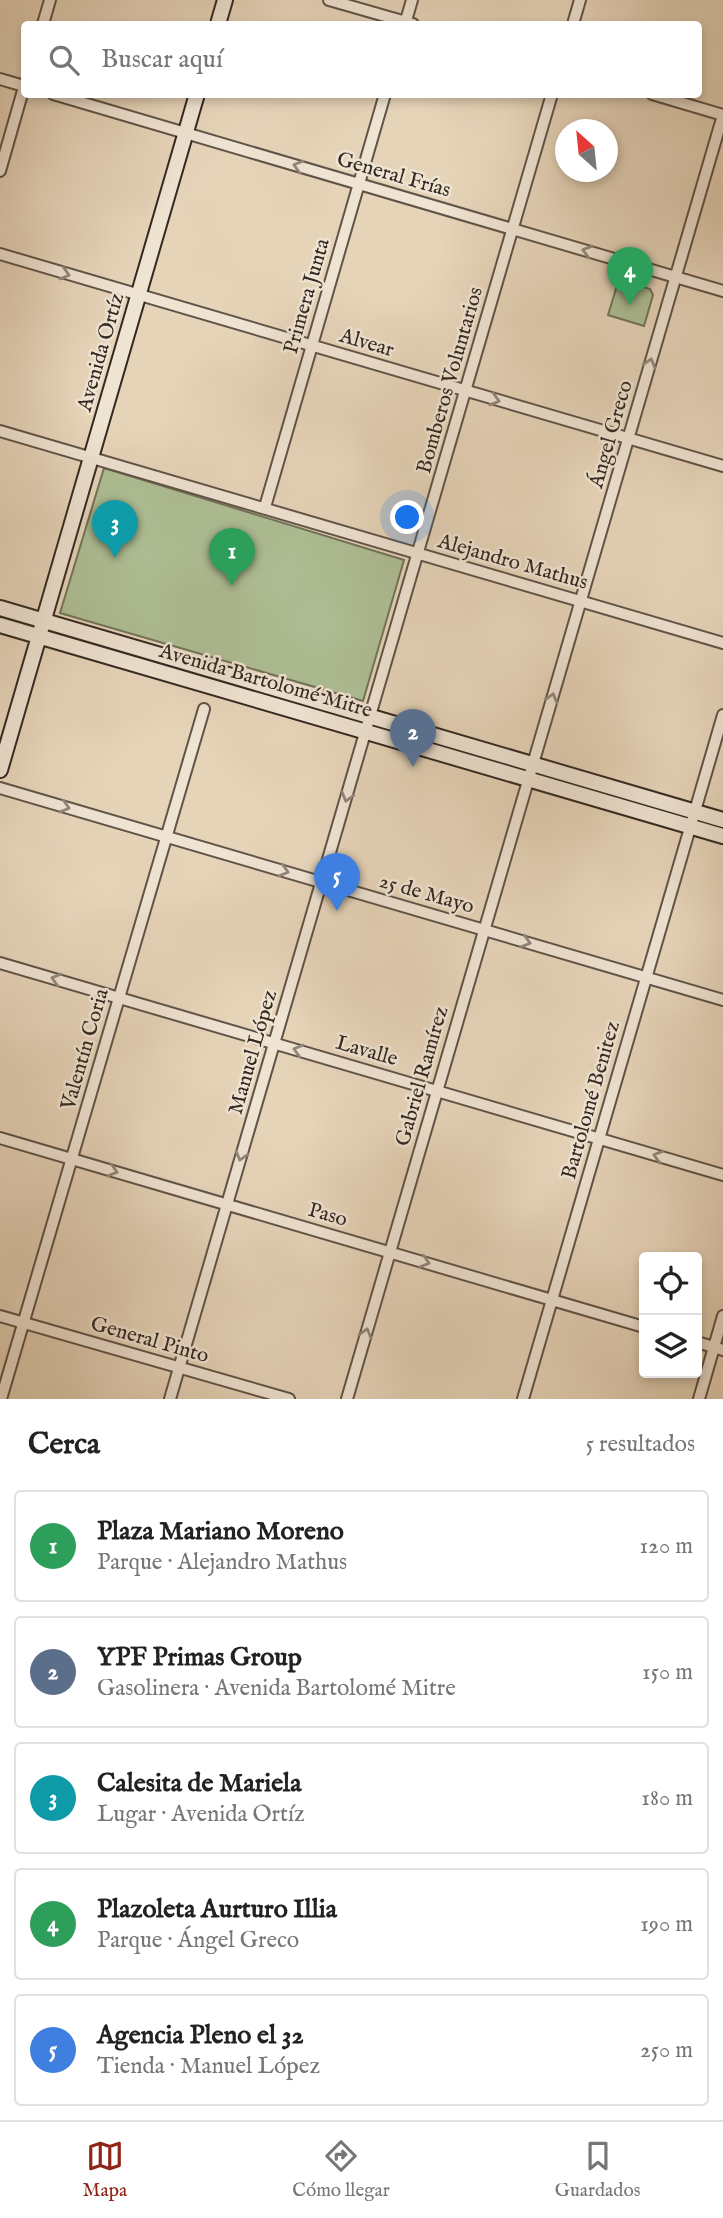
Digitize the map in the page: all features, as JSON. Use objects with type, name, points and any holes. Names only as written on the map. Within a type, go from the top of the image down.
[{"type":"main road","points":[[219,21],[225,0]]},
{"type":"main road","name":"Avenida Ortíz","points":[[0,770],[196,98]]},
{"type":"main road","name":"Avenida Bartolomé Mitre","points":[[0,608],[723,820]]},
{"type":"main road","name":"Avenida Bartolomé Mitre","points":[[0,625],[723,836]]},
{"type":"street","points":[[44,21],[50,0]]},
{"type":"street","points":[[329,0],[398,21]]},
{"type":"street","points":[[408,21],[412,0]]},
{"type":"street","points":[[574,21],[580,0]]},
{"type":"street","points":[[0,79],[21,86]]},
{"type":"street","points":[[0,171],[21,98]]},
{"type":"street","name":"General Frías","points":[[67,98],[723,291]]},
{"type":"street","name":"Primera Junta","points":[[265,508],[384,98]]},
{"type":"street","name":"Bomberos Voluntarios","points":[[370,716],[551,98]]},
{"type":"street","points":[[666,98],[723,115]]},
{"type":"street","name":"Ángel Greco","points":[[533,764],[723,115]]},
{"type":"street","name":"Alvear","points":[[0,254],[723,466]]},
{"type":"street","name":"Alejandro Mathus","points":[[0,431],[723,643]]},
{"type":"street","name":"Valentín Coria","points":[[1,1399],[204,709]]},
{"type":"street","name":"Bartolomé Benitez","points":[[523,1399],[723,715]]},
{"type":"street","name":"Manuel López","points":[[170,1399],[370,716]]},
{"type":"street","name":"Gabriel Ramírez","points":[[347,1399],[533,764]]},
{"type":"street","name":"25 de Mayo","points":[[0,788],[723,1000]]},
{"type":"street","name":"Lavalle","points":[[0,963],[723,1175]]},
{"type":"street","name":"Paso","points":[[0,1138],[639,1326]]},
{"type":"street","name":"General Pinto","points":[[0,1315],[289,1399]]},
{"type":"street","points":[[699,1399],[718,1348],[723,1316]]},
{"type":"green space","points":[[619,279],[650,289],[653,295],[644,326],[608,315]]},
{"type":"green space","points":[[104,468],[404,560],[363,701],[60,613]]},
{"type":"place","name":"Plazoleta Aurturo Illia","points":[[630,305]]},
{"type":"place","name":"Calesita de Mariela","points":[[115,558]]},
{"type":"place","name":"Plaza Mariano Moreno","points":[[232,586]]},
{"type":"place","name":"YPF Primas Group","points":[[413,767]]},
{"type":"place","name":"Agencia Pleno el 32","points":[[337,911]]}]
